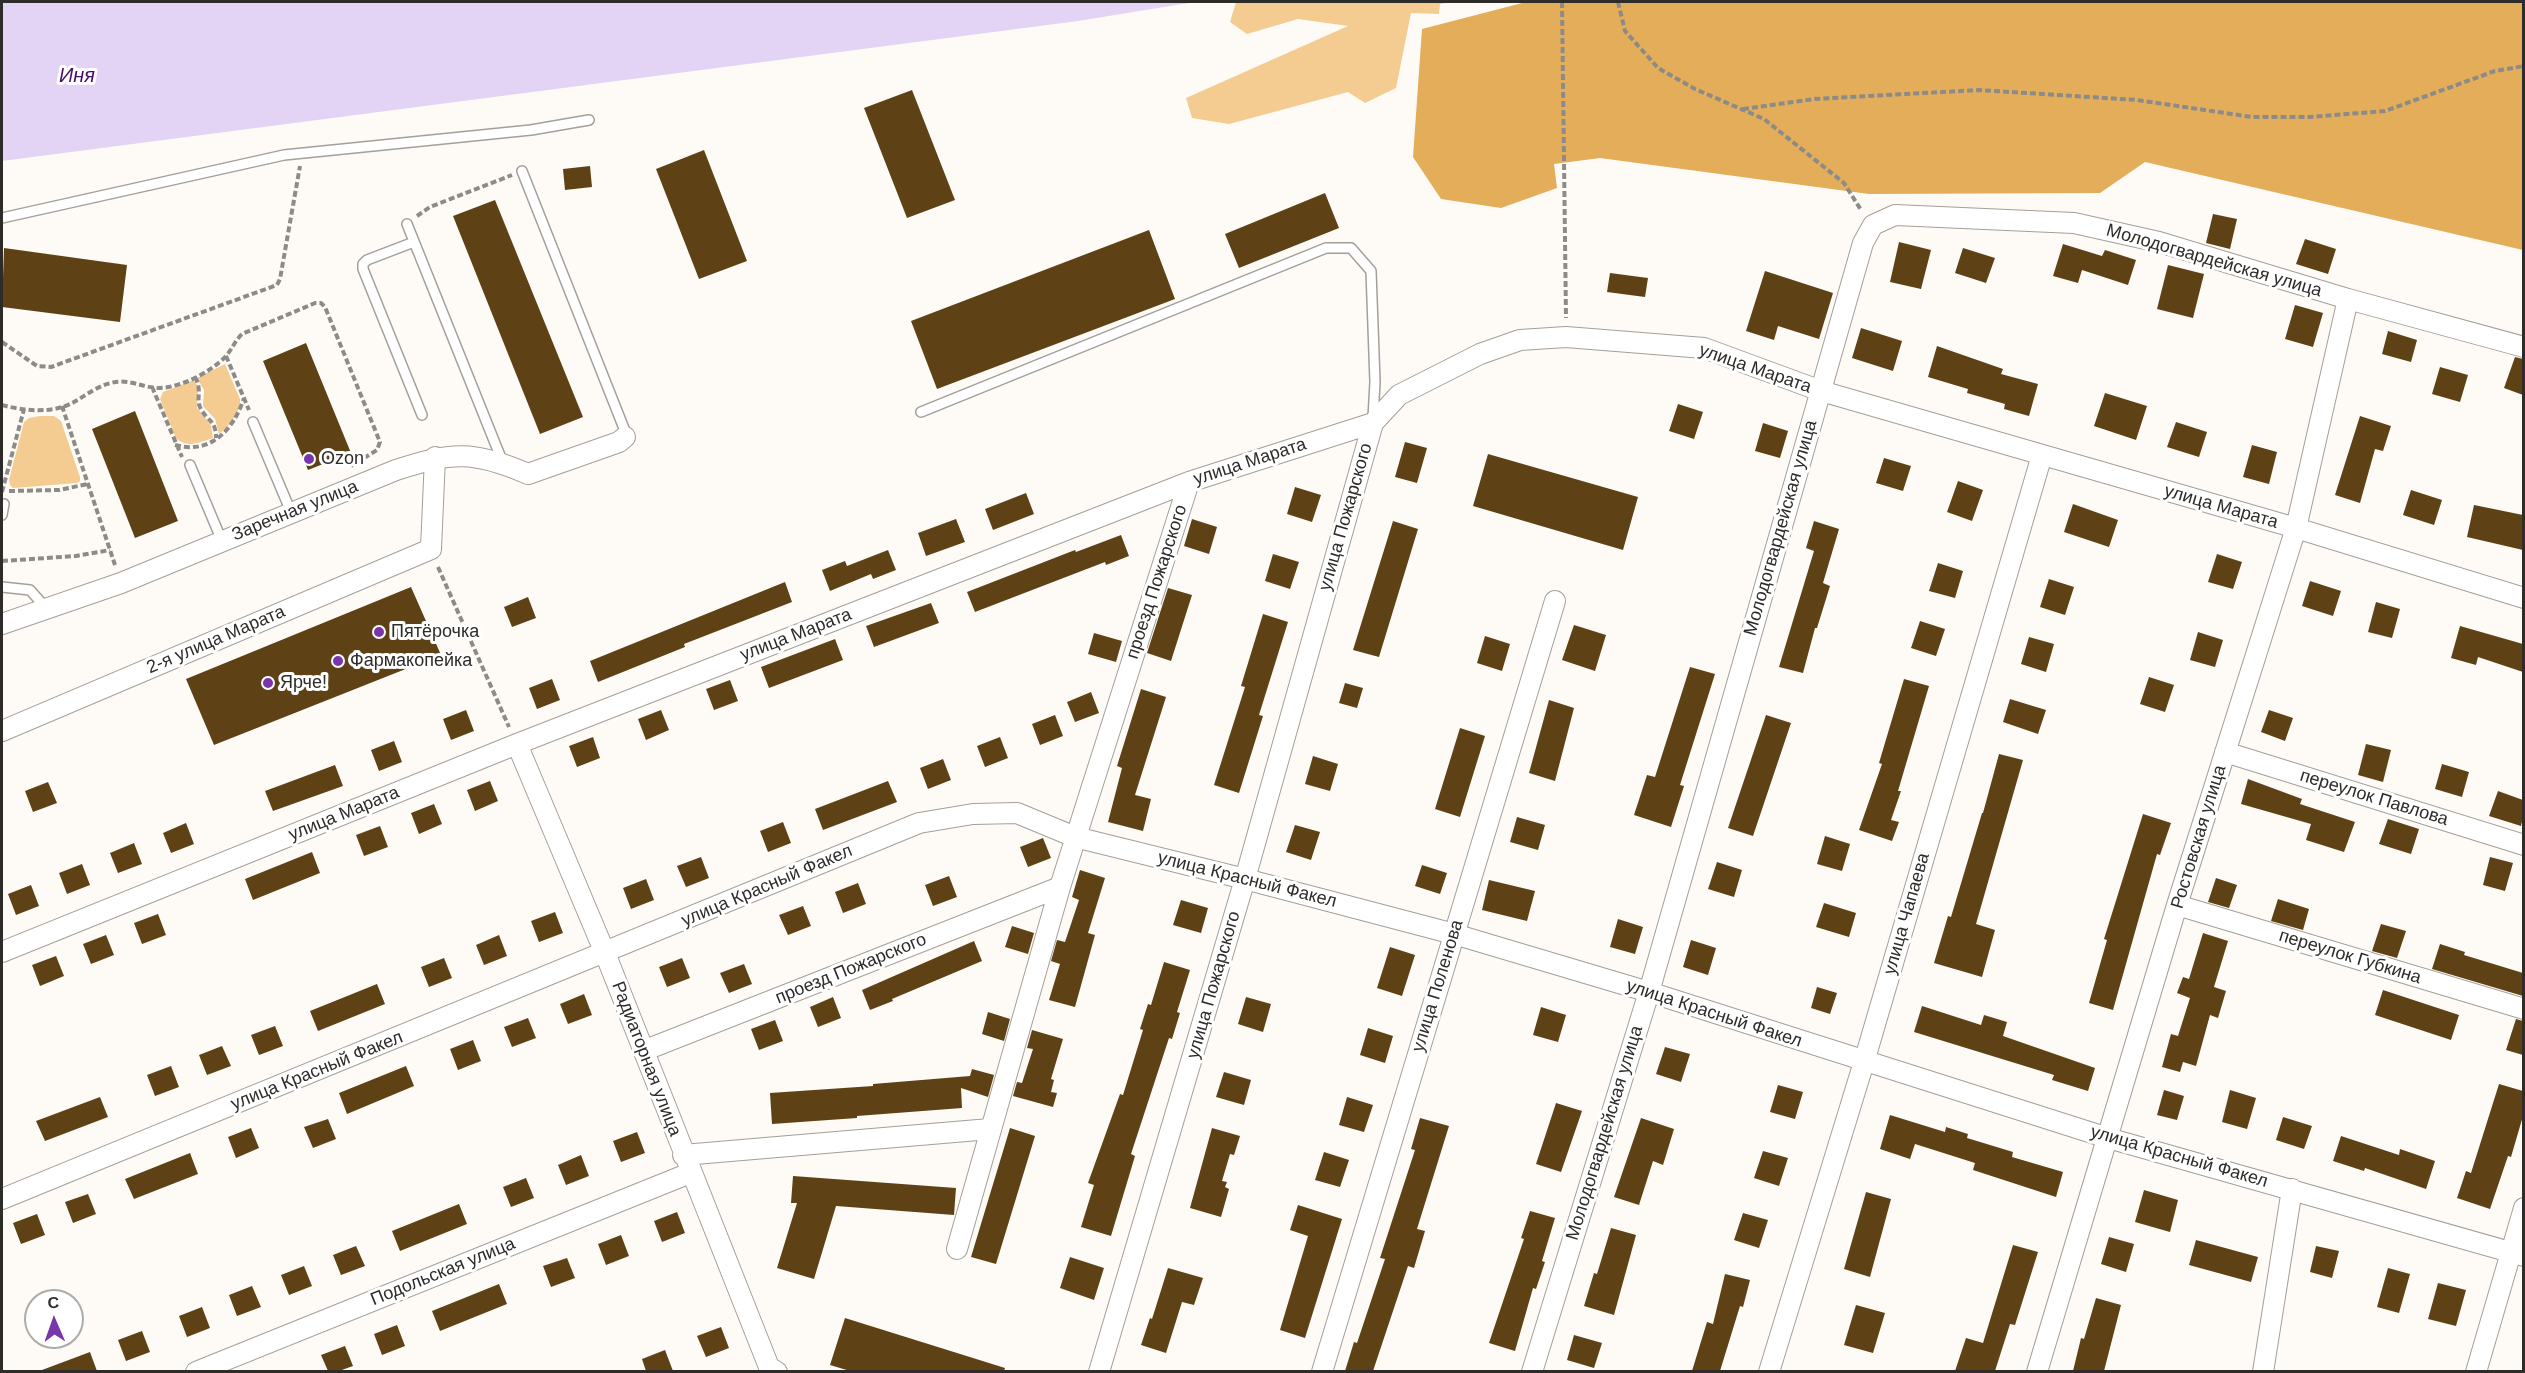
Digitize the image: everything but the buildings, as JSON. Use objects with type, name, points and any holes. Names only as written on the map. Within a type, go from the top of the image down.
[{"type":"street","name":"Молодогвардейская улица","points":[[1532,1371],[1648,992],[1863,243],[1873,225],[1895,215],[2074,223],[2160,242],[2348,299],[2523,347]]},
{"type":"street","name":"Ростовская улица","points":[[2037,1371],[2177,905],[2296,528],[2348,299]]},
{"type":"street","name":"улица Марата","points":[[2,952],[517,744],[1189,482],[1373,423],[1399,395],[1480,354],[1520,340],[1566,337],[1704,348],[1821,391],[2296,528],[2523,598]]},
{"type":"street","name":"улица Пожарского","points":[[1099,1371],[1245,879],[1373,423]]},
{"type":"street","name":"Заречная улица","points":[[2,624],[121,583],[396,470],[435,458],[460,455],[503,463],[528,474],[619,442],[625,437]]},
{"type":"street","name":"улица Чапаева","points":[[1770,1371],[1864,1062],[2042,455]]},
{"type":"street","points":[[431,549],[435,458]]},
{"type":"street","name":"проезд Пожарского","points":[[957,1250],[1075,837],[1189,482]]},
{"type":"street","name":"2-я улица Марата","points":[[2,731],[431,549]]},
{"type":"street","name":"улица Поленова","points":[[1322,1371],[1555,601]]},
{"type":"street","name":"Радиаторная улица","points":[[517,744],[605,953],[767,1370]]},
{"type":"street","name":"переулок Павлова","points":[[2225,752],[2523,845]]},
{"type":"street","name":"улица Красный Факел","points":[[2,1199],[919,823],[972,814],[1017,813],[1075,837],[1454,934],[1648,992],[2108,1138],[2517,1254]]},
{"type":"street","name":"проезд Пожарского","points":[[643,1051],[1060,887]]},
{"type":"street","name":"переулок Губкина","points":[[2177,905],[2523,1009]]},
{"type":"street","name":"Подольская улица","points":[[196,1371],[687,1164],[990,1129]]},
{"type":"street","points":[[2263,1371],[2292,1189]]},
{"type":"street","points":[[2476,1371],[2517,1254],[2523,1208]]},
{"type":"lane","points":[[2,218],[217,169],[302,153],[531,130],[589,120]]},
{"type":"lane","points":[[522,171],[626,431],[625,437]]},
{"type":"lane","points":[[407,224],[503,463]]},
{"type":"lane","points":[[414,242],[367,260],[363,268],[422,416]]},
{"type":"lane","points":[[921,412],[1326,248],[1352,248],[1371,271],[1376,382],[1373,423]]},
{"type":"lane","points":[[254,422],[291,512]]},
{"type":"lane","points":[[190,465],[222,541]]},
{"type":"lane","points":[[2,515],[4,504]]},
{"type":"lane","points":[[2,587],[30,590],[46,608]]},
{"type":"path","points":[[1562,2],[1566,337]]},
{"type":"path","points":[[1618,2],[1625,31],[1658,68],[1695,89],[1764,119],[1844,183],[1873,225]]},
{"type":"path","points":[[1743,109],[1815,99],[1979,90],[2137,100],[2253,117],[2310,117],[2385,111],[2495,71],[2523,66]]},
{"type":"path","points":[[2,342],[37,366],[51,367],[277,285],[280,279],[302,153]]},
{"type":"path","points":[[407,224],[430,207],[522,171]]},
{"type":"path","points":[[2,405],[46,411],[70,404],[109,383],[129,381],[151,386],[174,386],[216,365],[226,356],[242,334],[315,303],[321,303],[325,307],[380,442],[377,450],[348,468]]},
{"type":"path","points":[[226,356],[254,422]]},
{"type":"path","points":[[195,377],[200,390],[201,411],[213,423],[216,439]]},
{"type":"path","points":[[151,386],[178,454],[190,465]]},
{"type":"path","points":[[175,445],[185,448],[216,439],[230,428],[244,398]]},
{"type":"path","points":[[62,406],[121,583]]},
{"type":"path","points":[[4,504],[2,491],[24,409]]},
{"type":"path","points":[[2,491],[59,490],[88,484]]},
{"type":"path","points":[[431,549],[517,744]]},
{"type":"path","points":[[2,561],[76,556],[110,550]]},
{"type":"shaded area","points":[[1236,2],[1450,2],[1440,4],[1439,14],[1411,13],[1396,88],[1365,103],[1348,92],[1229,124],[1192,118],[1186,98],[1348,26],[1298,19],[1247,34],[1230,22]]},
{"type":"shaded area","points":[[1526,2],[2523,2],[2523,250],[2145,162],[2100,193],[1869,194],[1600,158],[1554,164],[1557,188],[1501,208],[1441,199],[1413,157],[1422,29]]},
{"type":"shaded area","points":[[225,364],[240,404],[234,418],[219,434],[215,419],[203,406],[204,390],[197,378]]},
{"type":"shaded area","points":[[194,380],[198,387],[197,408],[211,425],[213,438],[189,444],[176,438],[160,399],[163,392]]},
{"type":"shaded area","points":[[54,416],[61,421],[80,481],[13,488],[9,480],[24,422],[29,418]]},
{"type":"water","name":"Иня","points":[[2,2],[1195,2],[1078,21],[2,161]]},
{"type":"place","name":"Ozon","points":[[309,459]]},
{"type":"place","name":"Пятёрочка","points":[[379,632]]},
{"type":"place","name":"Фармакопейка","points":[[338,661]]},
{"type":"place","name":"Ярче!","points":[[268,683]]}]
